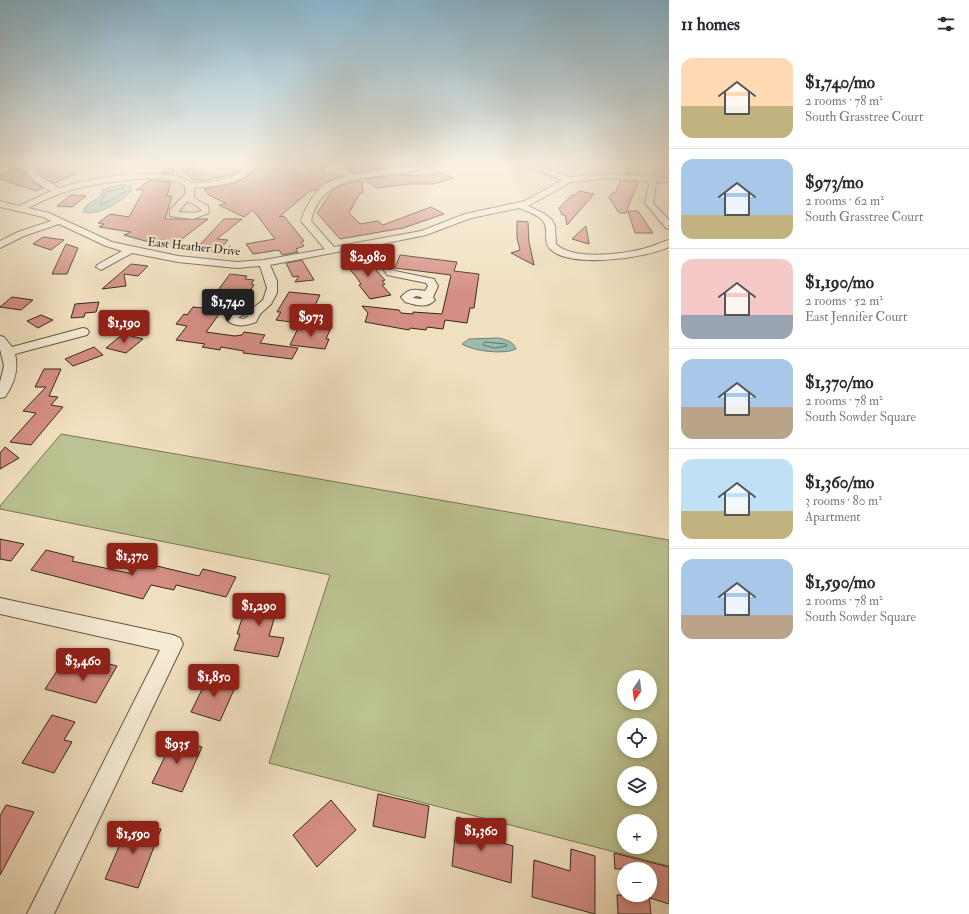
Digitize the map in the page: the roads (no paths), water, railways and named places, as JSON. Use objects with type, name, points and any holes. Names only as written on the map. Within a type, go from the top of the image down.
[{"type":"street","name":"East Heather Drive","points":[[22,208],[60,221],[109,244],[163,257],[217,264],[264,263],[332,251],[423,233],[468,216],[511,208]]},
{"type":"street","points":[[312,208],[306,216],[306,221],[332,251]]},
{"type":"street","points":[[523,208],[545,220],[550,226],[550,243],[561,252],[571,255],[594,258],[658,248],[669,243]]},
{"type":"street","points":[[653,208],[669,226]]},
{"type":"street","points":[[0,245],[21,234],[60,221]]},
{"type":"street","points":[[375,242],[386,255],[387,267],[391,273],[430,281],[432,286],[428,296]]},
{"type":"street","points":[[101,267],[130,250]]},
{"type":"street","points":[[252,313],[262,307],[272,290],[272,283],[264,263]]},
{"type":"street","points":[[9,352],[83,332]]},
{"type":"street","points":[[0,340],[9,352],[11,360],[10,373],[0,394]]},
{"type":"street","points":[[0,606],[173,644],[40,914]]},
{"type":"water","points":[[85,208],[107,208],[95,212],[83,212]]},
{"type":"water","points":[[499,338],[507,340],[515,346],[516,349],[497,352],[473,349],[462,344],[469,339]]}]
